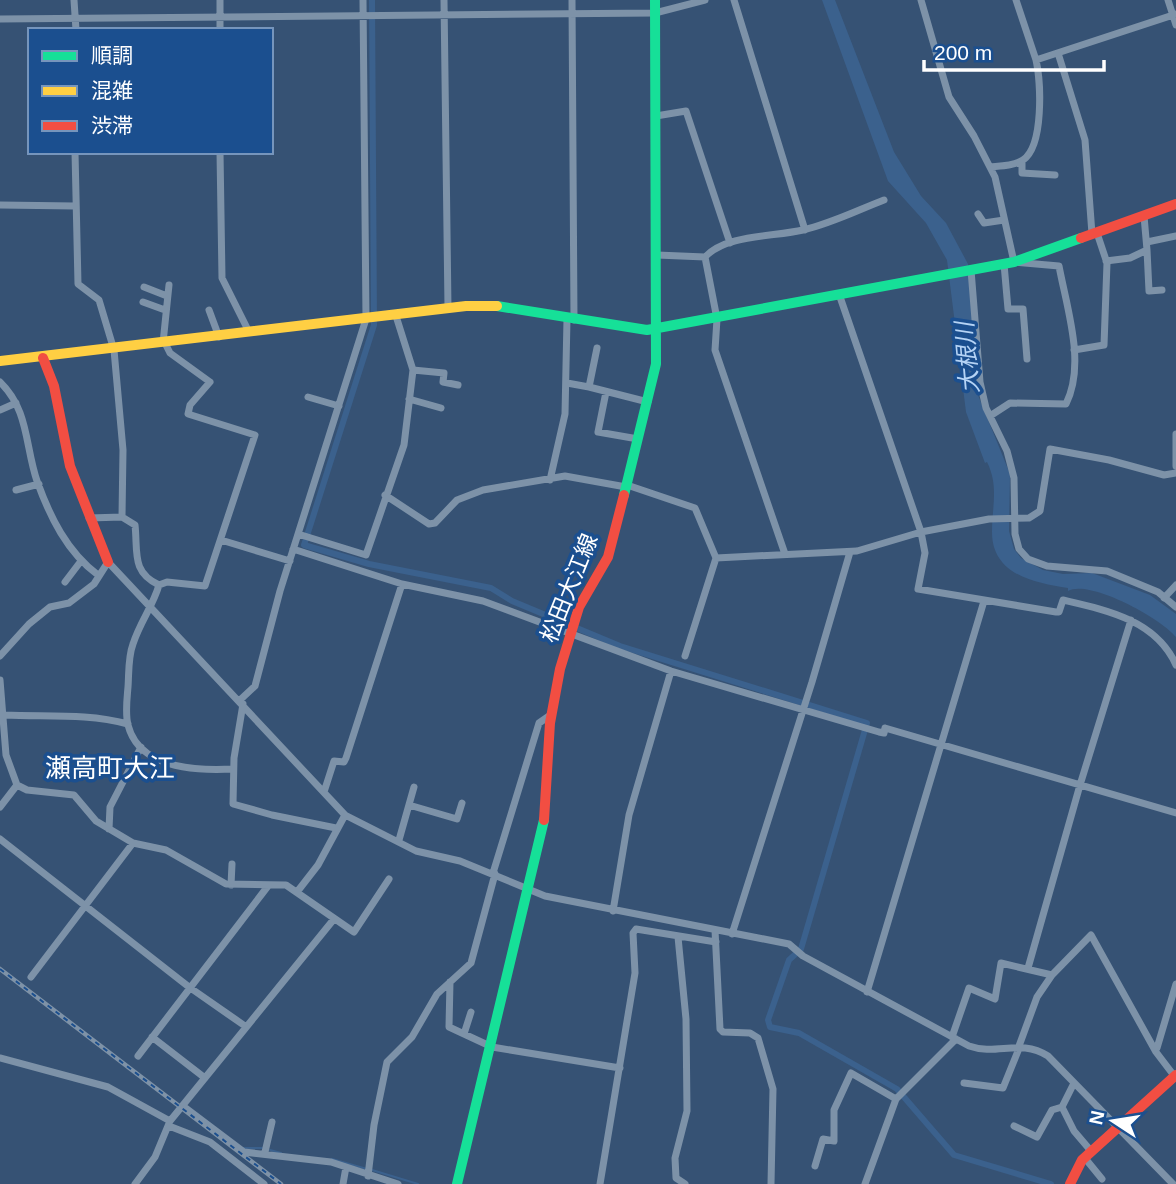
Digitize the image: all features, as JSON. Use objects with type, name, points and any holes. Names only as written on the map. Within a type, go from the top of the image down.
[{"type":"street","points":[[74,0],[76,28]]},
{"type":"street","points":[[220,0],[220,28]]},
{"type":"street","points":[[336,828],[233,804],[233,769],[242,702],[255,686],[293,549],[367,319],[363,0]]},
{"type":"street","points":[[444,0],[448,308]]},
{"type":"street","points":[[550,480],[565,414],[568,383],[565,348],[570,319],[572,0]]},
{"type":"street","name":"松田大江線","points":[[457,1184],[544,828],[552,714],[571,630],[608,556],[656,364],[655,0]]},
{"type":"street","points":[[0,19],[655,13],[705,0]]},
{"type":"street","points":[[734,0],[805,230]]},
{"type":"street","points":[[921,0],[949,97],[990,167],[1004,220],[1009,263],[1008,309],[1023,309],[1027,359]]},
{"type":"street","points":[[990,167],[1022,161],[1031,152],[1035,139],[1041,82],[1037,60],[1016,0]]},
{"type":"street","points":[[1168,0],[1176,25]]},
{"type":"street","points":[[1037,60],[1174,15]]},
{"type":"street","points":[[1058,53],[1085,140],[1095,233],[1106,261],[1104,345],[1074,350]]},
{"type":"street","points":[[656,116],[686,111],[730,243]]},
{"type":"street","points":[[75,154],[78,284],[99,300],[114,349],[123,450],[122,517]]},
{"type":"street","points":[[220,154],[222,278],[249,333]]},
{"type":"street","points":[[1022,161],[1022,173],[1055,175]]},
{"type":"street","points":[[705,257],[711,250],[730,243],[805,230],[884,201]]},
{"type":"street","points":[[0,360],[43,358],[448,308],[495,306],[636,329],[657,328],[1009,263],[1176,204]]},
{"type":"street","points":[[0,205],[75,206]]},
{"type":"street","points":[[978,214],[984,223],[1004,220]]},
{"type":"street","points":[[1144,216],[1149,291],[1162,290]]},
{"type":"street","points":[[1106,261],[1130,258],[1147,246],[1176,236]]},
{"type":"street","points":[[657,255],[705,257]]},
{"type":"street","points":[[705,257],[717,319],[715,350],[785,554]]},
{"type":"street","points":[[990,416],[1010,403],[1048,406],[1066,404],[1073,389],[1074,350],[1059,266],[1009,263]]},
{"type":"street","points":[[971,270],[980,382],[990,416],[1007,451],[1014,478],[1014,518],[1018,549],[1028,559],[1047,566],[1107,571],[1164,598],[1176,607]]},
{"type":"street","points":[[159,585],[167,582],[205,586],[255,435],[188,414],[190,405],[210,382],[170,353],[164,343],[169,285]]},
{"type":"street","points":[[144,287],[167,296]]},
{"type":"street","points":[[839,293],[921,532],[925,554],[918,589],[1056,612],[1059,612],[1063,600],[1108,611],[1152,633],[1175,660]]},
{"type":"street","points":[[143,302],[165,310]]},
{"type":"street","points":[[209,310],[219,337]]},
{"type":"street","points":[[298,534],[366,555],[404,445],[413,370],[396,316]]},
{"type":"street","points":[[589,387],[597,348]]},
{"type":"street","points":[[43,358],[54,386],[70,466],[108,562],[345,815],[430,856],[460,861],[530,891],[613,911],[789,944],[803,956],[954,1038],[982,1049],[1020,1046],[1048,1056],[1173,1184]]},
{"type":"street","points":[[413,370],[444,373],[443,382],[458,385]]},
{"type":"street","points":[[0,382],[16,403],[25,422],[39,484],[51,518],[81,561],[99,575]]},
{"type":"street","points":[[568,383],[648,402]]},
{"type":"street","points":[[606,392],[598,432],[638,439]]},
{"type":"street","points":[[308,397],[339,406]]},
{"type":"street","points":[[409,399],[441,408]]},
{"type":"street","points":[[0,410],[16,403]]},
{"type":"street","points":[[1176,434],[1176,466]]},
{"type":"street","points":[[716,558],[850,552],[921,532],[989,519],[1029,518],[1040,511],[1050,449],[1164,475],[1176,473]]},
{"type":"street","points":[[385,495],[429,524],[435,523],[465,495],[565,476],[626,486],[695,508],[716,558],[685,656]]},
{"type":"street","points":[[16,489],[39,484]]},
{"type":"street","points":[[89,518],[122,517],[135,525],[141,574],[159,585]]},
{"type":"street","points":[[221,540],[290,561]]},
{"type":"street","points":[[293,549],[402,584],[483,601],[571,630],[671,671],[803,706],[855,726],[884,733],[885,728],[1176,813]]},
{"type":"street","points":[[732,934],[850,552]]},
{"type":"street","points":[[65,582],[81,561]]},
{"type":"street","points":[[0,656],[29,624],[50,607],[69,603],[94,584],[108,562]]},
{"type":"street","points":[[324,792],[334,761],[344,762],[346,758],[402,584]]},
{"type":"street","points":[[159,585],[152,609],[143,619],[132,645],[128,724],[135,743],[181,769],[233,769]]},
{"type":"street","points":[[1164,598],[1176,585]]},
{"type":"street","points":[[867,992],[984,601]]},
{"type":"street","points":[[1028,968],[1080,785],[1131,621]]},
{"type":"street","points":[[613,911],[629,815],[671,671]]},
{"type":"street","points":[[0,680],[5,715],[6,755],[17,785],[27,790],[74,796],[96,821],[133,844],[166,850],[216,881],[231,885],[286,886],[354,932],[389,879]]},
{"type":"street","points":[[368,1176],[374,1125],[387,1062],[403,1048],[438,993],[471,964],[494,874],[539,723],[552,714]]},
{"type":"street","points":[[5,715],[59,718],[90,715],[128,724]]},
{"type":"street","points":[[109,829],[110,807],[141,747]]},
{"type":"street","points":[[0,807],[17,785]]},
{"type":"street","points":[[399,840],[414,787]]},
{"type":"street","points":[[409,804],[457,819],[462,803]]},
{"type":"street","points":[[297,892],[318,865],[345,815]]},
{"type":"street","points":[[0,839],[189,987],[245,1026]]},
{"type":"street","points":[[31,977],[133,844]]},
{"type":"street","points":[[231,885],[232,864]]},
{"type":"street","points":[[138,1056],[268,887]]},
{"type":"street","points":[[135,1184],[155,1157],[170,1124],[183,1106],[334,919]]},
{"type":"street","points":[[600,1184],[635,973],[633,933],[636,929],[716,942]]},
{"type":"street","points":[[715,930],[720,1028],[723,1032],[750,1034],[758,1038],[774,1089],[771,1184]]},
{"type":"street","points":[[964,1083],[1003,1088],[1037,998],[1052,975],[1091,935],[1175,1077],[1088,1154],[1071,1182]]},
{"type":"street","points":[[678,937],[686,1019],[687,1098],[676,1158],[676,1178],[685,1184]]},
{"type":"street","points":[[865,1184],[896,1099],[954,1038],[969,988],[996,999],[1001,962],[1052,975]]},
{"type":"street","points":[[450,982],[449,1027],[492,1047],[620,1068]]},
{"type":"street","points":[[1157,1048],[1176,984]]},
{"type":"street","points":[[464,1034],[471,1012]]},
{"type":"street","points":[[152,1037],[205,1078]]},
{"type":"street","points":[[0,1058],[108,1087],[170,1124],[210,1142],[264,1184]]},
{"type":"street","points":[[815,1166],[822,1139],[834,1141],[834,1110],[851,1073],[896,1099]]},
{"type":"street","points":[[1014,1126],[1037,1137],[1052,1110],[1062,1107],[1074,1083]]},
{"type":"street","points":[[183,1106],[244,1152],[265,1152],[331,1162],[398,1184]]},
{"type":"street","points":[[1062,1107],[1102,1179]]},
{"type":"street","points":[[265,1152],[272,1122]]},
{"type":"street","points":[[343,1184],[346,1167]]},
{"type":"street","points":[[249,1184],[252,1175]]},
{"type":"water","name":"大根川","points":[[822,0],[835,0],[894,152],[921,196],[946,223],[968,264],[978,395],[1010,474],[1009,531],[1014,549],[1021,558],[1043,570],[1063,574],[1092,573],[1150,595],[1176,614],[1176,637],[1156,620],[1124,602],[1092,590],[1068,591],[1068,588],[1029,579],[1007,567],[999,558],[992,532],[993,479],[966,412],[947,260],[926,223],[888,181]]},
{"type":"waterway","points":[[372,0],[374,325],[304,545],[369,564],[491,588],[512,601],[620,646],[867,723],[801,949],[789,960],[768,1020],[770,1027],[799,1033],[897,1089],[954,1155],[1051,1184]]},
{"type":"waterway","points":[[242,1148],[265,1148]]},
{"type":"waterway","points":[[270,1150],[281,1153]]},
{"type":"waterway","points":[[332,1159],[367,1169]]},
{"type":"waterway","points":[[372,1170],[418,1184]]},
{"type":"railway","points":[[0,969],[281,1184]]},
{"type":"traffic: fast","points":[[624,495],[656,364],[655,0]]},
{"type":"traffic: fast","points":[[497,306],[647,330],[1014,262],[1081,238]]},
{"type":"traffic: fast","points":[[457,1184],[544,820]]},
{"type":"traffic: slow","points":[[0,361],[466,306],[497,306]]},
{"type":"traffic: jam","points":[[1081,238],[1176,204]]},
{"type":"traffic: jam","points":[[43,358],[54,386],[70,466],[108,562]]},
{"type":"traffic: jam","points":[[544,820],[550,723],[560,669],[579,607],[608,557],[624,495]]},
{"type":"traffic: jam","points":[[1070,1184],[1082,1160],[1176,1075]]},
{"type":"district","name":"瀬高町大江","points":[[110,768]]}]
